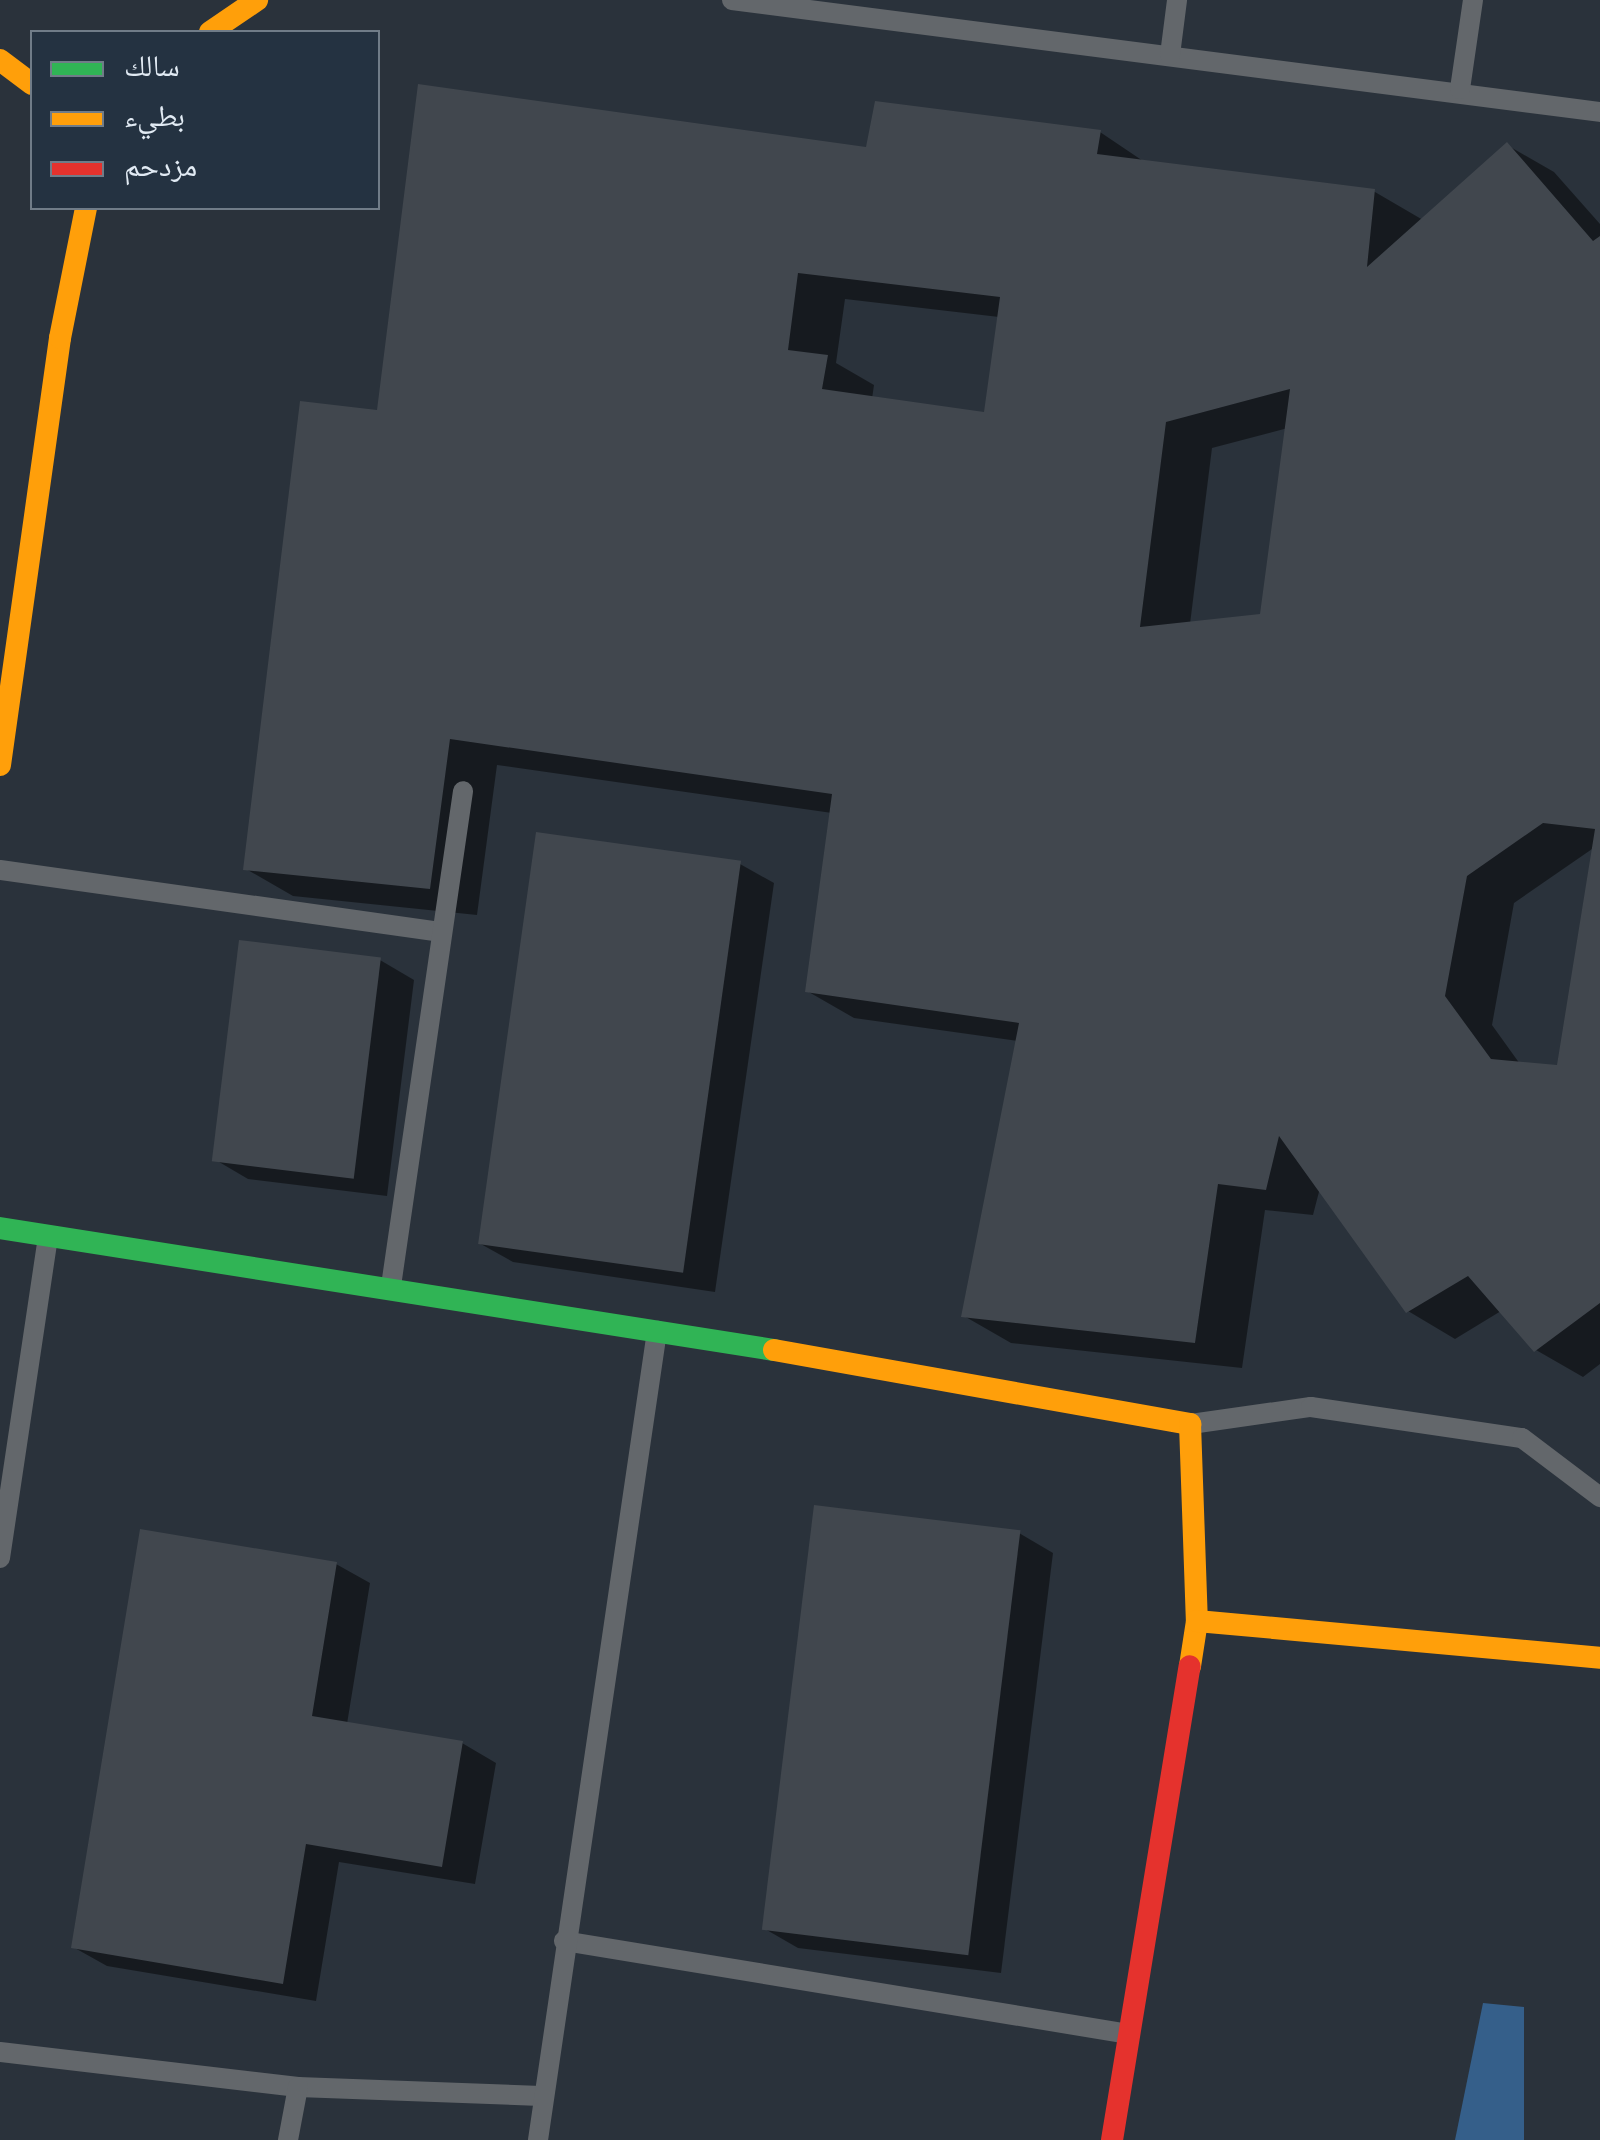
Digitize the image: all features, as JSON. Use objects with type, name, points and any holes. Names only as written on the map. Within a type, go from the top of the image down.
[{"type":"street","points":[[197,27],[258,0]]},
{"type":"street","points":[[0,60],[30,82]]},
{"type":"street","points":[[0,764],[60,338],[86,210]]},
{"type":"street","points":[[0,1228],[657,1329],[1190,1424],[1197,1620],[1112,2140]]},
{"type":"street","points":[[1197,1620],[1600,1658]]},
{"type":"lane","points":[[732,0],[1460,89],[1600,112]]},
{"type":"lane","points":[[1170,55],[1177,0]]},
{"type":"lane","points":[[1460,89],[1473,0]]},
{"type":"lane","points":[[391,1288],[463,791]]},
{"type":"lane","points":[[0,870],[442,932]]},
{"type":"lane","points":[[0,1558],[48,1236]]},
{"type":"lane","points":[[538,2140],[541,2096],[657,1329]]},
{"type":"lane","points":[[1190,1424],[1310,1408],[1522,1438],[1600,1496]]},
{"type":"lane","points":[[564,1941],[1129,2034]]},
{"type":"lane","points":[[0,2052],[298,2086],[541,2096]]},
{"type":"lane","points":[[288,2140],[298,2086]]},
{"type":"water","points":[[1483,2003],[1524,2007],[1524,2140],[1455,2140]]},
{"type":"building","points":[[418,84],[866,147],[875,101],[1101,130],[1097,154],[1375,189],[1367,267],[1507,142],[1593,241],[1600,236],[1600,1303],[1534,1352],[1468,1276],[1406,1313],[1279,1136],[1266,1190],[1218,1184],[1195,1343],[961,1317],[1019,1023],[805,992],[832,794],[450,739],[430,889],[243,870],[300,401],[377,410]],"holes":[[[798,273],[1000,297],[984,412],[822,389],[828,355],[788,350]],[[1290,389],[1260,614],[1140,627],[1166,422]],[[1543,823],[1595,829],[1557,1065],[1491,1059],[1445,996],[1467,876]]]},
{"type":"building","points":[[536,832],[741,861],[683,1273],[478,1244]]},
{"type":"building","points":[[239,940],[381,957],[354,1179],[212,1161]]},
{"type":"building","points":[[814,1505],[1020,1530],[968,1955],[762,1930]]},
{"type":"building","points":[[140,1529],[337,1562],[312,1716],[463,1741],[442,1867],[306,1844],[283,1984],[71,1948]]},
{"type":"traffic: fast","points":[[0,1228],[774,1350]]},
{"type":"traffic: slow","points":[[213,30],[257,0]]},
{"type":"traffic: slow","points":[[0,60],[30,82]]},
{"type":"traffic: slow","points":[[0,765],[60,338],[86,210]]},
{"type":"traffic: slow","points":[[774,1350],[1190,1424],[1197,1621],[1190,1666]]},
{"type":"traffic: slow","points":[[1197,1621],[1600,1658]]},
{"type":"traffic: jam","points":[[1112,2140],[1190,1666]]}]
